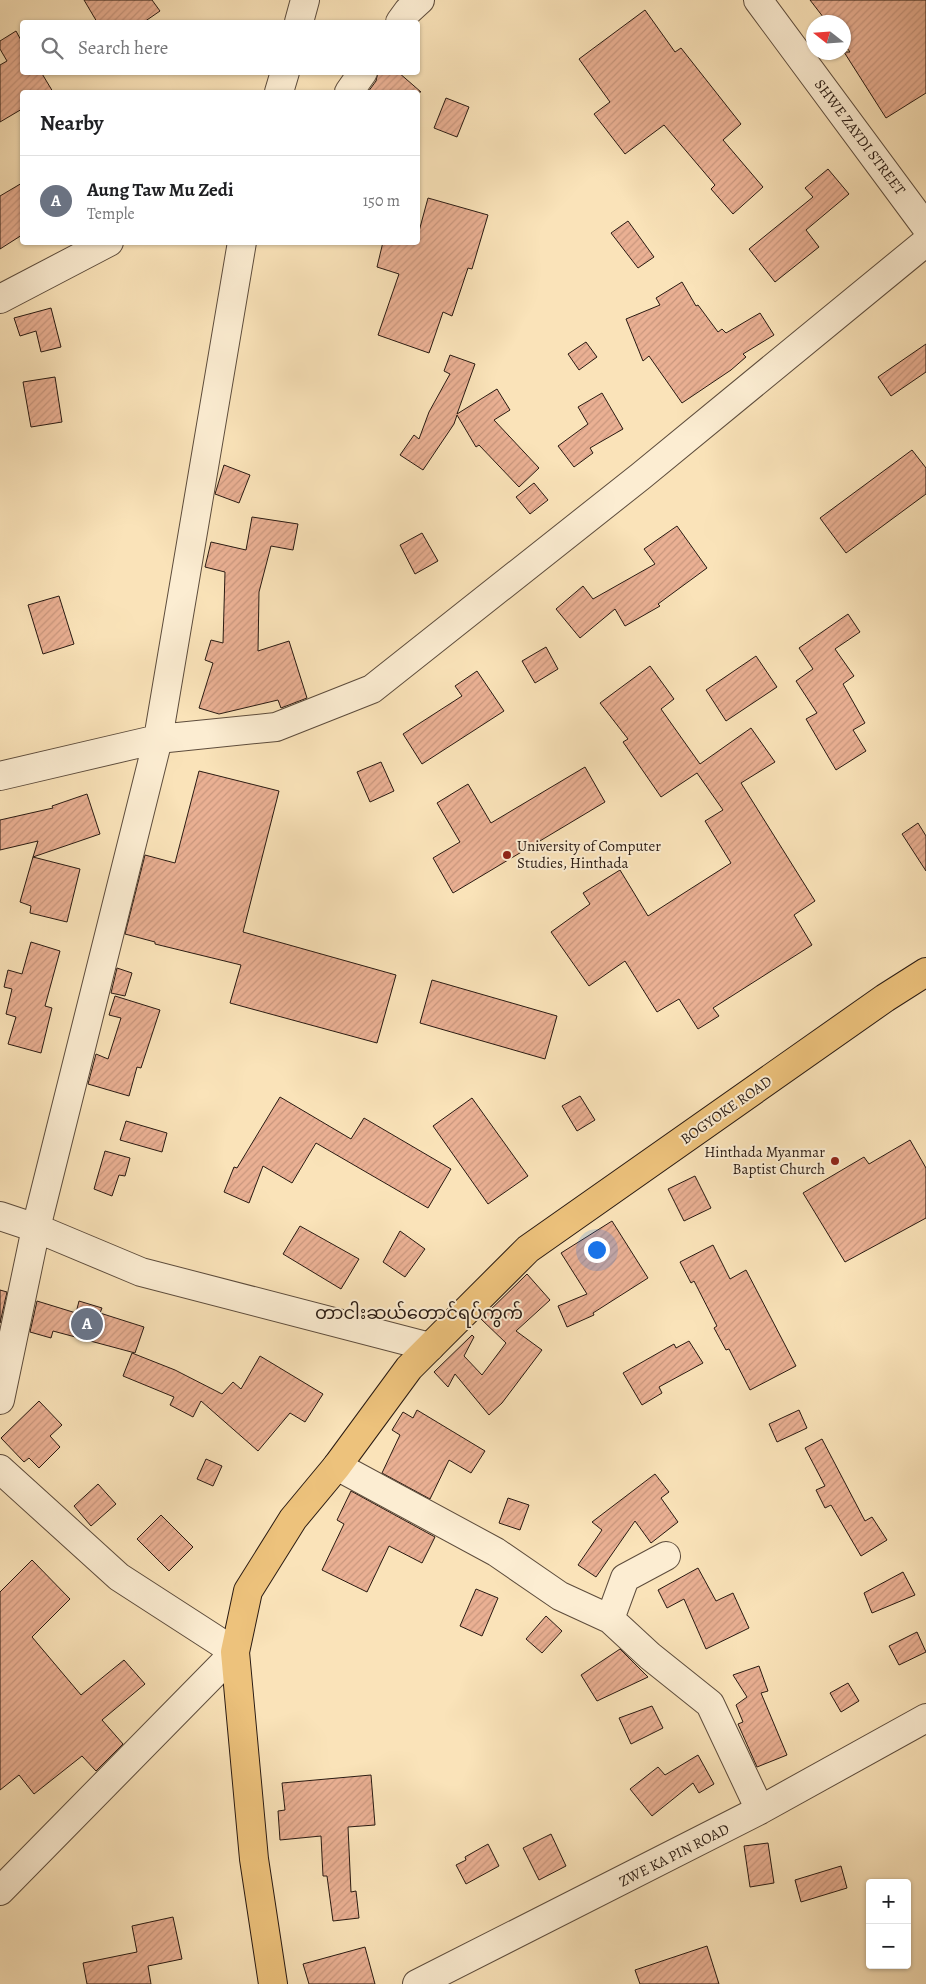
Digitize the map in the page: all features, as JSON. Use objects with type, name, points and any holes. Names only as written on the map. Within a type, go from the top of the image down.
[{"type":"main road","name":"BOGYOKE ROAD","points":[[273,1984],[254,1859],[235,1652],[248,1591],[293,1519],[337,1466],[409,1368],[528,1249],[877,1004],[926,972]]},
{"type":"street","points":[[300,20],[306,0]]},
{"type":"street","points":[[401,20],[420,0]]},
{"type":"street","name":"SHWE ZAYDI STREET","points":[[758,0],[926,227]]},
{"type":"street","points":[[280,90],[284,75]]},
{"type":"street","points":[[350,90],[361,75]]},
{"type":"street","points":[[0,776],[158,739],[276,727],[372,689],[641,476],[926,242]]},
{"type":"street","points":[[0,299],[103,245]]},
{"type":"street","points":[[0,1400],[36,1228],[158,739],[241,245]]},
{"type":"street","points":[[0,1216],[36,1228],[141,1272],[430,1347]]},
{"type":"street","points":[[337,1466],[496,1552],[560,1596],[610,1619],[650,1656],[710,1704],[760,1810]]},
{"type":"street","points":[[0,1469],[118,1577],[235,1652],[0,1891]]},
{"type":"street","points":[[610,1619],[624,1578],[666,1556]]},
{"type":"street","name":"ZWE KA PIN ROAD","points":[[417,1984],[760,1810],[926,1718]]},
{"type":"building","points":[[84,0],[152,0],[160,11],[147,20],[96,20]]},
{"type":"building","points":[[810,0],[926,0],[926,93],[886,118],[849,60],[851,60],[851,15],[822,15]]},
{"type":"building","points":[[645,10],[675,52],[681,48],[741,124],[723,140],[763,187],[733,214],[711,189],[715,185],[664,125],[625,154],[594,114],[610,102],[579,59]]},
{"type":"building","points":[[16,31],[20,38],[20,75],[43,75],[52,90],[20,90],[20,110],[0,122],[0,65],[7,61],[0,49],[0,41]]},
{"type":"building","points":[[377,75],[401,75],[419,90],[369,90],[376,81]]},
{"type":"building","points":[[446,98],[469,107],[457,137],[434,128]]},
{"type":"building","points":[[828,169],[849,194],[806,230],[819,247],[775,282],[749,249],[813,197],[805,188]]},
{"type":"building","points":[[20,184],[20,236],[0,249],[0,196]]},
{"type":"building","points":[[428,198],[488,215],[472,269],[468,268],[452,316],[443,312],[429,353],[378,335],[399,274],[377,267],[382,245],[420,245],[420,228]]},
{"type":"building","points":[[628,221],[654,257],[638,268],[611,233]]},
{"type":"building","points":[[682,282],[696,306],[698,305],[718,332],[722,329],[726,333],[760,313],[774,335],[743,354],[746,357],[731,370],[682,403],[649,356],[643,361],[626,319],[660,305],[656,298]]},
{"type":"building","points":[[51,308],[61,347],[41,352],[36,331],[20,336],[14,318]]},
{"type":"building","points":[[586,342],[597,357],[579,370],[568,354]]},
{"type":"building","points":[[926,344],[926,372],[891,396],[878,377]]},
{"type":"building","points":[[450,355],[475,364],[457,414],[497,389],[510,410],[494,420],[539,468],[519,487],[479,445],[476,447],[457,415],[454,424],[423,470],[400,455],[414,435],[419,439],[429,412],[450,374],[444,371]]},
{"type":"building","points":[[55,377],[62,422],[31,427],[23,382]]},
{"type":"building","points":[[602,393],[623,429],[590,448],[593,453],[574,467],[558,446],[588,424],[578,407]]},
{"type":"building","points":[[912,450],[926,468],[926,494],[846,553],[820,518]]},
{"type":"building","points":[[224,465],[250,475],[239,503],[215,494]]},
{"type":"building","points":[[534,483],[548,500],[530,514],[516,497]]},
{"type":"building","points":[[252,517],[298,524],[293,550],[271,546],[259,592],[258,651],[289,641],[307,698],[281,708],[278,700],[219,714],[199,708],[213,663],[205,660],[211,640],[223,643],[225,572],[205,567],[211,542],[246,550]]},
{"type":"building","points":[[677,526],[707,568],[658,604],[660,606],[625,626],[615,609],[580,638],[556,609],[583,586],[593,599],[655,564],[644,549]]},
{"type":"building","points":[[422,533],[438,561],[415,574],[400,545]]},
{"type":"building","points":[[59,596],[74,644],[43,654],[28,605]]},
{"type":"building","points":[[848,614],[860,632],[835,649],[854,676],[843,684],[865,723],[853,730],[866,751],[836,770],[806,719],[817,713],[796,681],[813,669],[799,648]]},
{"type":"building","points":[[546,647],[558,669],[535,683],[522,661]]},
{"type":"building","points":[[756,656],[777,687],[726,721],[706,690]]},
{"type":"building","points":[[650,666],[674,699],[661,709],[700,764],[751,728],[775,762],[741,783],[815,901],[794,915],[812,945],[713,1008],[719,1016],[698,1029],[679,999],[657,1012],[625,961],[589,986],[551,932],[590,904],[583,893],[620,870],[648,916],[731,863],[705,821],[723,810],[697,773],[661,797],[623,742],[628,739],[600,703]]},
{"type":"building","points":[[477,671],[504,711],[422,764],[403,734],[462,696],[455,686]]},
{"type":"building","points":[[381,762],[394,791],[370,802],[357,772]]},
{"type":"building","points":[[585,767],[605,802],[453,893],[433,858],[460,842],[437,803],[468,784],[491,823]]},
{"type":"building","points":[[199,771],[279,791],[243,932],[396,975],[377,1043],[230,1003],[241,965],[155,944],[155,942],[125,934],[145,855],[175,863]]},
{"type":"building","points":[[87,794],[100,834],[33,857],[38,841],[0,850],[0,820],[53,808],[52,806]]},
{"type":"building","points":[[918,823],[926,836],[926,871],[902,834]]},
{"type":"building","points":[[33,857],[80,869],[67,922],[30,913],[31,906],[20,902]]},
{"type":"building","points":[[31,942],[60,951],[45,1006],[52,1008],[41,1053],[8,1044],[16,1017],[6,1014],[12,989],[4,987],[8,970],[22,974]]},
{"type":"building","points":[[117,968],[132,973],[125,996],[111,993]]},
{"type":"building","points":[[432,980],[557,1016],[545,1059],[420,1023]]},
{"type":"building","points":[[115,996],[160,1010],[141,1068],[137,1067],[129,1096],[88,1084],[96,1054],[108,1059],[121,1018],[109,1015]]},
{"type":"building","points":[[580,1096],[595,1120],[577,1131],[562,1106]]},
{"type":"building","points":[[280,1097],[351,1139],[364,1118],[451,1169],[428,1208],[316,1143],[292,1183],[263,1166],[249,1203],[224,1192],[234,1167],[237,1168]]},
{"type":"building","points":[[472,1098],[528,1176],[488,1204],[433,1126]]},
{"type":"building","points":[[126,1121],[167,1133],[162,1152],[120,1140]]},
{"type":"building","name":"Hinthada Myanmar Baptist Church","points":[[910,1140],[926,1168],[926,1218],[845,1262],[803,1193],[864,1157],[869,1164]]},
{"type":"building","points":[[105,1151],[130,1158],[125,1176],[119,1175],[112,1196],[94,1189]]},
{"type":"building","points":[[695,1176],[711,1208],[684,1221],[668,1189]]},
{"type":"building","points":[[612,1221],[648,1278],[593,1313],[594,1315],[567,1327],[558,1306],[587,1294],[561,1253]]},
{"type":"building","points":[[300,1226],[359,1259],[341,1289],[283,1254]]},
{"type":"building","points":[[400,1231],[425,1249],[405,1277],[383,1262]]},
{"type":"building","points":[[713,1245],[730,1279],[746,1270],[796,1366],[750,1390],[729,1349],[726,1350],[714,1328],[717,1326],[694,1281],[691,1283],[680,1262]]},
{"type":"building","points":[[527,1274],[550,1300],[516,1331],[542,1350],[502,1403],[489,1415],[455,1374],[448,1387],[434,1372],[472,1335],[474,1337],[464,1356],[482,1375],[506,1343],[481,1319]]},
{"type":"building","points":[[0,1290],[7,1292],[0,1323]]},
{"type":"building","points":[[37,1301],[76,1313],[79,1301],[102,1308],[100,1313],[144,1327],[135,1353],[53,1331],[51,1338],[30,1332]]},
{"type":"building","points":[[689,1341],[703,1363],[659,1387],[662,1393],[642,1405],[623,1373],[674,1344],[676,1348]]},
{"type":"building","points":[[132,1353],[175,1370],[222,1394],[233,1382],[241,1389],[260,1356],[323,1394],[305,1422],[290,1413],[258,1451],[201,1401],[193,1417],[170,1405],[174,1397],[123,1376]]},
{"type":"building","points":[[39,1401],[62,1425],[50,1436],[60,1447],[39,1468],[29,1458],[24,1462],[1,1438]]},
{"type":"building","points":[[417,1410],[485,1451],[471,1473],[449,1460],[430,1499],[382,1473],[400,1435],[392,1430],[403,1412],[413,1418]]},
{"type":"building","points":[[799,1410],[807,1428],[777,1442],[769,1424]]},
{"type":"building","points":[[822,1439],[865,1521],[872,1517],[887,1540],[861,1556],[831,1505],[825,1508],[816,1490],[825,1486],[805,1448]]},
{"type":"building","points":[[206,1459],[222,1466],[213,1486],[197,1479]]},
{"type":"building","points":[[655,1474],[669,1492],[661,1498],[678,1522],[651,1543],[635,1521],[596,1577],[578,1565],[602,1530],[592,1522]]},
{"type":"building","points":[[98,1484],[116,1504],[91,1526],[74,1506]]},
{"type":"building","points":[[351,1491],[435,1537],[422,1563],[389,1546],[367,1592],[322,1570],[344,1524],[337,1520]]},
{"type":"building","points":[[508,1498],[529,1505],[520,1530],[499,1523]]},
{"type":"building","points":[[161,1515],[193,1547],[169,1571],[137,1539]]},
{"type":"building","points":[[32,1560],[70,1599],[32,1637],[81,1695],[124,1660],[145,1684],[102,1720],[123,1744],[96,1771],[82,1756],[34,1794],[19,1775],[0,1790],[0,1592]]},
{"type":"building","points":[[698,1568],[716,1601],[733,1593],[749,1628],[706,1649],[684,1599],[667,1608],[658,1590]]},
{"type":"building","points":[[903,1572],[915,1595],[872,1613],[864,1593]]},
{"type":"building","points":[[476,1589],[498,1598],[482,1636],[460,1626]]},
{"type":"building","points":[[546,1616],[562,1631],[542,1653],[526,1639]]},
{"type":"building","points":[[917,1632],[926,1652],[899,1665],[889,1646]]},
{"type":"building","points":[[620,1649],[648,1677],[597,1701],[581,1675]]},
{"type":"building","points":[[759,1666],[768,1691],[761,1693],[787,1755],[757,1767],[738,1724],[743,1722],[736,1705],[747,1697],[733,1675]]},
{"type":"building","points":[[848,1683],[859,1701],[841,1712],[830,1693]]},
{"type":"building","points":[[652,1706],[663,1728],[631,1744],[619,1718]]},
{"type":"building","points":[[698,1755],[714,1784],[699,1793],[693,1783],[652,1816],[630,1789],[658,1767],[665,1775]]},
{"type":"building","points":[[371,1775],[375,1825],[348,1827],[351,1892],[356,1891],[359,1918],[333,1921],[327,1876],[323,1876],[321,1836],[280,1840],[278,1811],[285,1810],[282,1783]]},
{"type":"building","points":[[551,1834],[566,1866],[539,1880],[523,1848]]},
{"type":"building","points":[[768,1843],[774,1883],[750,1887],[744,1846]]},
{"type":"building","points":[[488,1844],[499,1866],[466,1884],[456,1865],[466,1860],[465,1857]]},
{"type":"building","points":[[841,1866],[847,1888],[801,1902],[795,1880]]},
{"type":"building","points":[[173,1917],[182,1959],[148,1966],[151,1984],[87,1984],[83,1963],[137,1952],[132,1926]]},
{"type":"building","points":[[707,1946],[719,1984],[640,1984],[635,1970]]},
{"type":"building","points":[[365,1947],[375,1984],[309,1984],[303,1964]]},
{"type":"place","name":"University of Computer Studies, Hinthada","points":[[507,855]]},
{"type":"place","name":"Hinthada Myanmar Baptist Church","points":[[835,1161]]},
{"type":"place","name":"Aung Taw Mu Zedi","points":[[87,1324]]},
{"type":"district","name":"တာငါးဆယ်တောင်ရပ်ကွက်","points":[[419,1313]]}]
